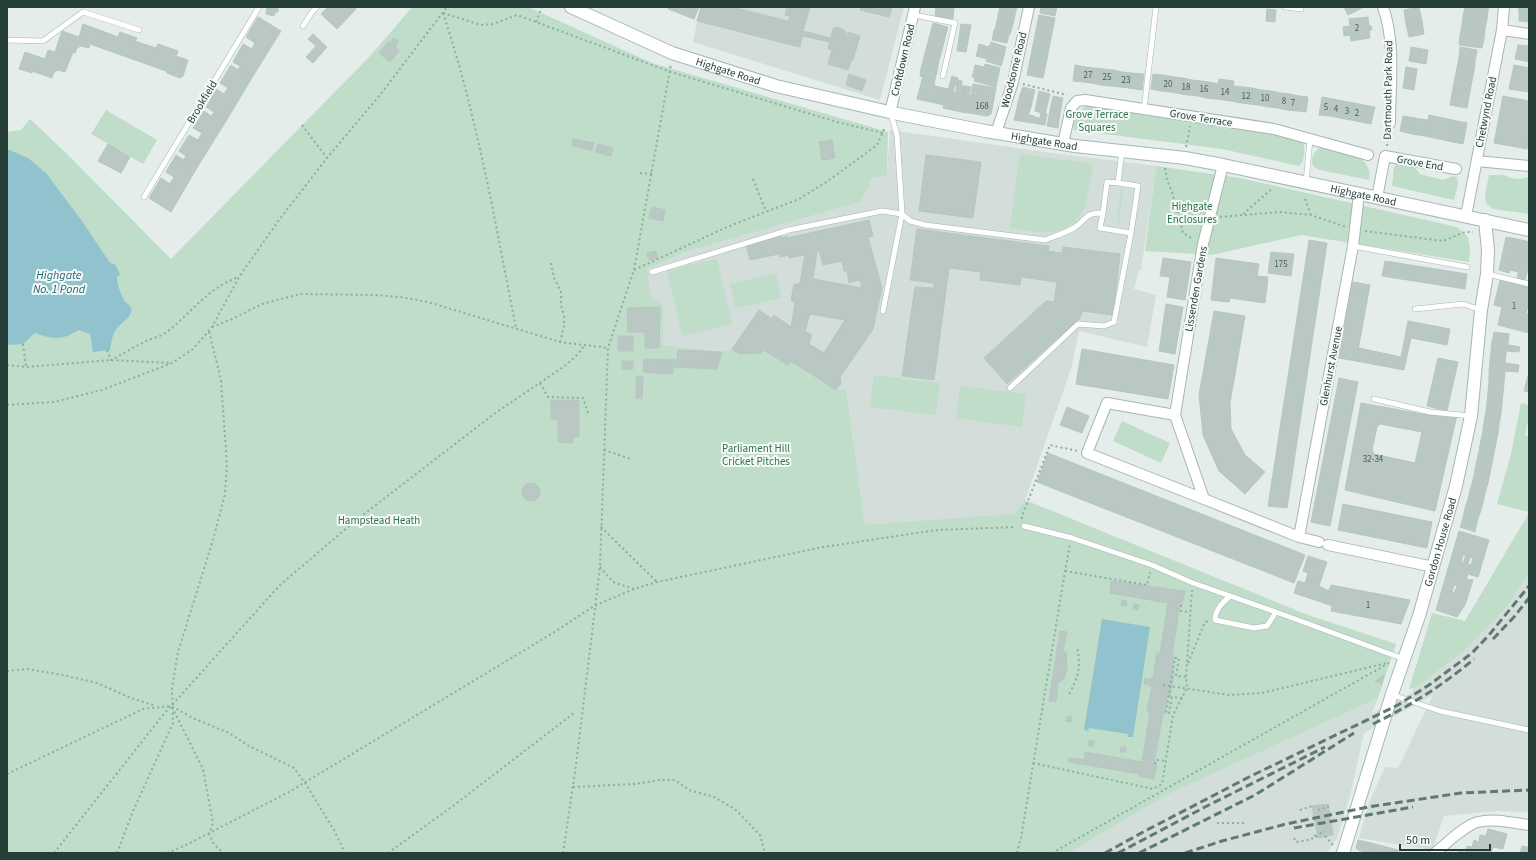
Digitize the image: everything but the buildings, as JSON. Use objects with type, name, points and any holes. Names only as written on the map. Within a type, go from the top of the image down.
[{"type":"street","name":"Highgate Road","points":[[571,7],[672,53],[776,86],[890,113],[1063,144],[1184,158],[1223,165],[1277,175],[1529,230]]},
{"type":"street","name":"Woodsome Road","points":[[996,133],[1013,82],[1029,7]]},
{"type":"street","name":"Dartmouth Park Road","points":[[1382,7],[1388,29],[1390,44],[1390,123]]},
{"type":"street","name":"Chetwynd Road","points":[[1466,216],[1502,30],[1504,7]]},
{"type":"street","name":"Croftdown Road","points":[[890,113],[914,11]]},
{"type":"street","points":[[1502,30],[1529,34]]},
{"type":"street","name":"Grove Terrace","points":[[1077,101],[1084,100],[1274,129],[1368,154]]},
{"type":"street","points":[[1063,144],[1071,108],[1077,101]]},
{"type":"street","points":[[1377,198],[1386,153]]},
{"type":"street","name":"Grove End","points":[[1386,153],[1456,169]]},
{"type":"street","points":[[1477,161],[1529,166]]},
{"type":"street","name":"Lissenden Gardens","points":[[1204,499],[1175,415],[1203,244],[1223,165]]},
{"type":"street","name":"Glenhurst Avenue","points":[[1299,537],[1353,246],[1359,194]]},
{"type":"street","name":"Gordon House Road","points":[[1343,853],[1392,694],[1419,616],[1456,486],[1471,416],[1481,310],[1487,274],[1488,250],[1485,220]]},
{"type":"street","points":[[1175,415],[1107,403],[1087,453],[1299,537],[1434,567]]},
{"type":"street","points":[[1435,853],[1464,829],[1477,822],[1492,820],[1529,825]]},
{"type":"lane","name":"Brookfield","points":[[144,196],[259,7]]},
{"type":"lane","points":[[303,26],[317,7]]},
{"type":"lane","points":[[1144,109],[1156,7]]},
{"type":"lane","points":[[1285,7],[1301,9]]},
{"type":"lane","points":[[914,11],[956,23],[943,76]]},
{"type":"lane","points":[[7,40],[43,41],[83,12],[139,30]]},
{"type":"lane","points":[[883,311],[902,214],[897,136],[890,113]]},
{"type":"lane","points":[[1306,182],[1310,138]]},
{"type":"lane","points":[[1118,183],[1122,151]]},
{"type":"lane","points":[[1010,388],[1078,324],[1104,326],[1114,322],[1131,233],[1138,186],[1107,182],[1100,228],[1131,233]]},
{"type":"lane","points":[[652,272],[789,230],[882,211],[902,214],[910,221],[925,224],[1045,240],[1062,234],[1075,227],[1088,214],[1095,212],[1102,213]]},
{"type":"lane","points":[[1353,246],[1467,267]]},
{"type":"lane","points":[[1487,274],[1529,284]]},
{"type":"lane","points":[[1415,309],[1463,304],[1481,310]]},
{"type":"lane","points":[[1374,399],[1430,412],[1471,416]]},
{"type":"lane","points":[[1024,526],[1072,538],[1152,565],[1193,583],[1404,659]]},
{"type":"lane","points":[[1230,596],[1220,606],[1215,616],[1215,620],[1254,628],[1267,626],[1276,612]]},
{"type":"lane","points":[[1392,694],[1440,711],[1529,730]]},
{"type":"path","points":[[7,405],[54,402],[102,390],[172,363],[193,349],[212,327],[239,277],[279,220],[380,95],[447,7]]},
{"type":"path","points":[[536,22],[542,7]]},
{"type":"path","points":[[443,13],[481,25],[493,24],[518,15],[671,72],[837,122],[883,133]]},
{"type":"path","points":[[443,13],[457,55],[472,112],[516,328]]},
{"type":"path","points":[[563,853],[573,787],[594,606],[600,567],[608,348],[634,270],[671,72],[672,53]]},
{"type":"path","points":[[1013,82],[1064,94],[1077,101]]},
{"type":"path","points":[[634,270],[766,211],[799,200],[877,145],[890,113]]},
{"type":"path","points":[[1184,158],[1191,117]]},
{"type":"path","name":"Dartmouth Park Road","points":[[1386,153],[1390,123]]},
{"type":"path","points":[[302,125],[328,158]]},
{"type":"path","points":[[1166,156],[1165,170],[1167,180],[1172,192],[1183,233],[1203,244]]},
{"type":"path","points":[[640,173],[652,174]]},
{"type":"path","points":[[1242,215],[1274,187],[1277,175]]},
{"type":"path","points":[[753,179],[766,211]]},
{"type":"path","points":[[1305,199],[1311,215]]},
{"type":"path","points":[[1210,217],[1279,212],[1311,215],[1354,230],[1396,234],[1443,242],[1465,232],[1473,232]]},
{"type":"path","points":[[551,263],[554,278],[561,292],[561,305],[564,316],[564,326],[560,342]]},
{"type":"path","points":[[111,360],[147,341],[167,333],[206,295],[224,282],[239,277]]},
{"type":"path","points":[[212,327],[262,304],[300,294],[374,295],[400,297],[428,302],[560,342],[608,348]]},
{"type":"path","points":[[117,853],[133,811],[173,723],[172,688],[178,652],[213,540],[225,494],[227,465],[221,380],[209,331]]},
{"type":"path","points":[[23,344],[26,367]]},
{"type":"path","points":[[54,853],[172,706],[280,585],[355,521],[494,414],[566,365],[584,346]]},
{"type":"path","points":[[107,350],[111,360]]},
{"type":"path","points":[[7,365],[26,367],[111,360],[172,363]]},
{"type":"path","points":[[540,382],[548,396],[583,398],[588,413]]},
{"type":"path","points":[[167,853],[209,834],[305,782],[553,633],[594,606],[634,589],[657,582],[823,547],[937,530],[1024,526],[1022,516],[1050,445],[1087,453]]},
{"type":"path","points":[[604,450],[631,459]]},
{"type":"path","points":[[601,527],[657,582]]},
{"type":"path","points":[[1017,853],[1021,838],[1065,571],[1072,538]]},
{"type":"path","points":[[1065,571],[1146,585],[1152,565]]},
{"type":"path","points":[[600,567],[613,582],[634,589]]},
{"type":"path","points":[[1150,797],[1153,789],[1162,784],[1173,715],[1187,688],[1186,677],[1193,583]]},
{"type":"path","points":[[1181,605],[1181,611],[1190,612]]},
{"type":"path","points":[[1187,664],[1205,622],[1215,620]]},
{"type":"path","points":[[1069,694],[1076,681],[1079,670],[1080,659],[1077,647]]},
{"type":"path","points":[[1183,698],[1172,696],[1169,713],[1166,713],[1175,658],[1179,658],[1176,676],[1186,677]]},
{"type":"path","points":[[1052,853],[1390,662],[1262,693],[1229,695],[1163,685]]},
{"type":"path","points":[[7,670],[27,669],[90,681],[131,698],[158,707]]},
{"type":"path","points":[[172,706],[202,769],[213,823],[209,834],[214,844],[224,853]]},
{"type":"path","points":[[7,774],[143,709],[172,706],[194,719],[229,733],[249,746],[294,768],[305,782],[334,830],[345,853]]},
{"type":"path","points":[[388,853],[453,806],[574,713]]},
{"type":"path","points":[[1155,764],[1156,760],[1166,761]]},
{"type":"path","points":[[1033,763],[1153,789]]},
{"type":"path","points":[[573,787],[635,784],[660,780],[675,780],[689,790],[714,798],[735,809],[760,835],[765,853]]},
{"type":"path","points":[[1318,810],[1328,807],[1328,804],[1329,811]]},
{"type":"path","points":[[1301,810],[1312,806]]},
{"type":"path","points":[[1217,823],[1248,823]]},
{"type":"path","points":[[1294,838],[1296,842],[1312,839],[1318,837],[1322,831],[1324,831]]},
{"type":"path","points":[[1314,836],[1320,834]]},
{"type":"shaded area","points":[[700,7],[904,7],[880,100],[693,42]]},
{"type":"shaded area","points":[[890,130],[1156,166],[1141,270],[1139,270],[1134,289],[1156,295],[1147,347],[1079,331],[1071,369],[1025,500],[1014,514],[920,523],[865,525],[846,389],[836,390],[791,361],[788,365],[764,350],[761,353],[739,354],[732,349],[722,352],[663,345],[663,305],[651,296],[647,269],[685,252],[860,202],[867,191],[871,178],[887,174]]},
{"type":"shaded area","points":[[1529,573],[1529,812],[1498,811],[1444,816],[1432,850],[1359,838],[1369,803],[1385,767],[1398,768],[1433,695],[1364,733],[1350,796],[1337,838],[1327,853],[1068,853],[1169,794],[1378,698],[1372,713],[1412,693],[1429,638],[1507,607]]},
{"type":"green space","name":"Hampstead Heath","points":[[412,7],[528,7],[652,63],[888,132],[887,175],[871,178],[867,191],[860,202],[685,252],[647,269],[651,296],[663,305],[663,345],[722,352],[732,349],[739,354],[761,353],[764,350],[788,365],[791,361],[836,390],[846,389],[865,525],[1014,514],[1025,500],[1308,615],[1396,644],[1378,698],[1169,794],[1068,853],[7,853],[7,132],[21,130],[30,119],[65,152],[171,259],[372,54]]},
{"type":"green space","name":"Grove Terrace Squares","points":[[1088,105],[1274,134],[1302,141],[1304,147],[1304,158],[1299,166],[1222,149],[1074,130],[1073,127],[1078,114],[1081,109]]},
{"type":"green space","points":[[106,110],[157,140],[143,164],[91,134]]},
{"type":"green space","points":[[1324,146],[1347,152],[1362,160],[1367,165],[1369,180],[1320,170],[1314,167],[1312,164],[1312,157],[1318,149]]},
{"type":"green space","points":[[1020,154],[1093,164],[1085,207],[1078,218],[1070,225],[1061,230],[1052,232],[1010,228]]},
{"type":"green space","points":[[1397,162],[1414,166],[1420,174],[1443,180],[1453,176],[1457,177],[1458,184],[1454,200],[1392,186],[1394,167]]},
{"type":"green space","name":"Highgate Enclosures","points":[[1156,166],[1240,178],[1457,227],[1468,237],[1470,249],[1469,262],[1301,235],[1212,255],[1145,251]]},
{"type":"green space","points":[[1489,175],[1504,175],[1511,178],[1521,179],[1529,177],[1529,214],[1493,209],[1486,203],[1485,195]]},
{"type":"green space","points":[[1121,188],[1123,188],[1119,223],[1117,222]]},
{"type":"green space","points":[[717,259],[732,324],[682,336],[667,270]]},
{"type":"green space","points":[[776,274],[781,298],[735,308],[730,284]]},
{"type":"green space","points":[[874,375],[940,383],[936,415],[870,407]]},
{"type":"green space","points":[[960,386],[1026,394],[1022,427],[956,418]]},
{"type":"green space","points":[[1521,403],[1529,405],[1529,417],[1525,435],[1529,436],[1529,512],[1497,504],[1511,454]]},
{"type":"green space","points":[[1122,421],[1170,443],[1161,463],[1113,441]]},
{"type":"green space","points":[[1529,513],[1529,573],[1507,607],[1464,650],[1417,687],[1409,689],[1432,613],[1465,621]]},
{"type":"water","name":"Highgate No. 1 Pond","points":[[7,149],[28,158],[46,173],[82,221],[110,263],[115,264],[120,274],[117,277],[120,290],[125,302],[130,306],[131,313],[115,331],[110,350],[93,352],[90,334],[79,330],[61,338],[35,333],[23,344],[7,345]]},
{"type":"water","points":[[1102,619],[1150,627],[1133,737],[1128,737],[1128,734],[1089,728],[1088,731],[1084,730]]},
{"type":"railway","points":[[1105,853],[1251,776],[1398,705],[1429,685],[1472,653],[1489,635],[1529,586]]},
{"type":"railway","points":[[1493,639],[1514,617],[1529,598]]},
{"type":"railway","points":[[1373,724],[1426,694],[1450,678],[1474,659]]},
{"type":"railway","points":[[1139,853],[1255,795],[1354,733]]},
{"type":"railway","points":[[1118,853],[1207,806],[1325,747]]},
{"type":"railway","points":[[1185,853],[1222,841],[1286,824],[1368,807],[1461,793],[1529,790]]},
{"type":"railway","points":[[1294,828],[1413,807]]},
{"type":"park label","name":"Parliament Hill Cricket Pitches","points":[[756,454]]}]
